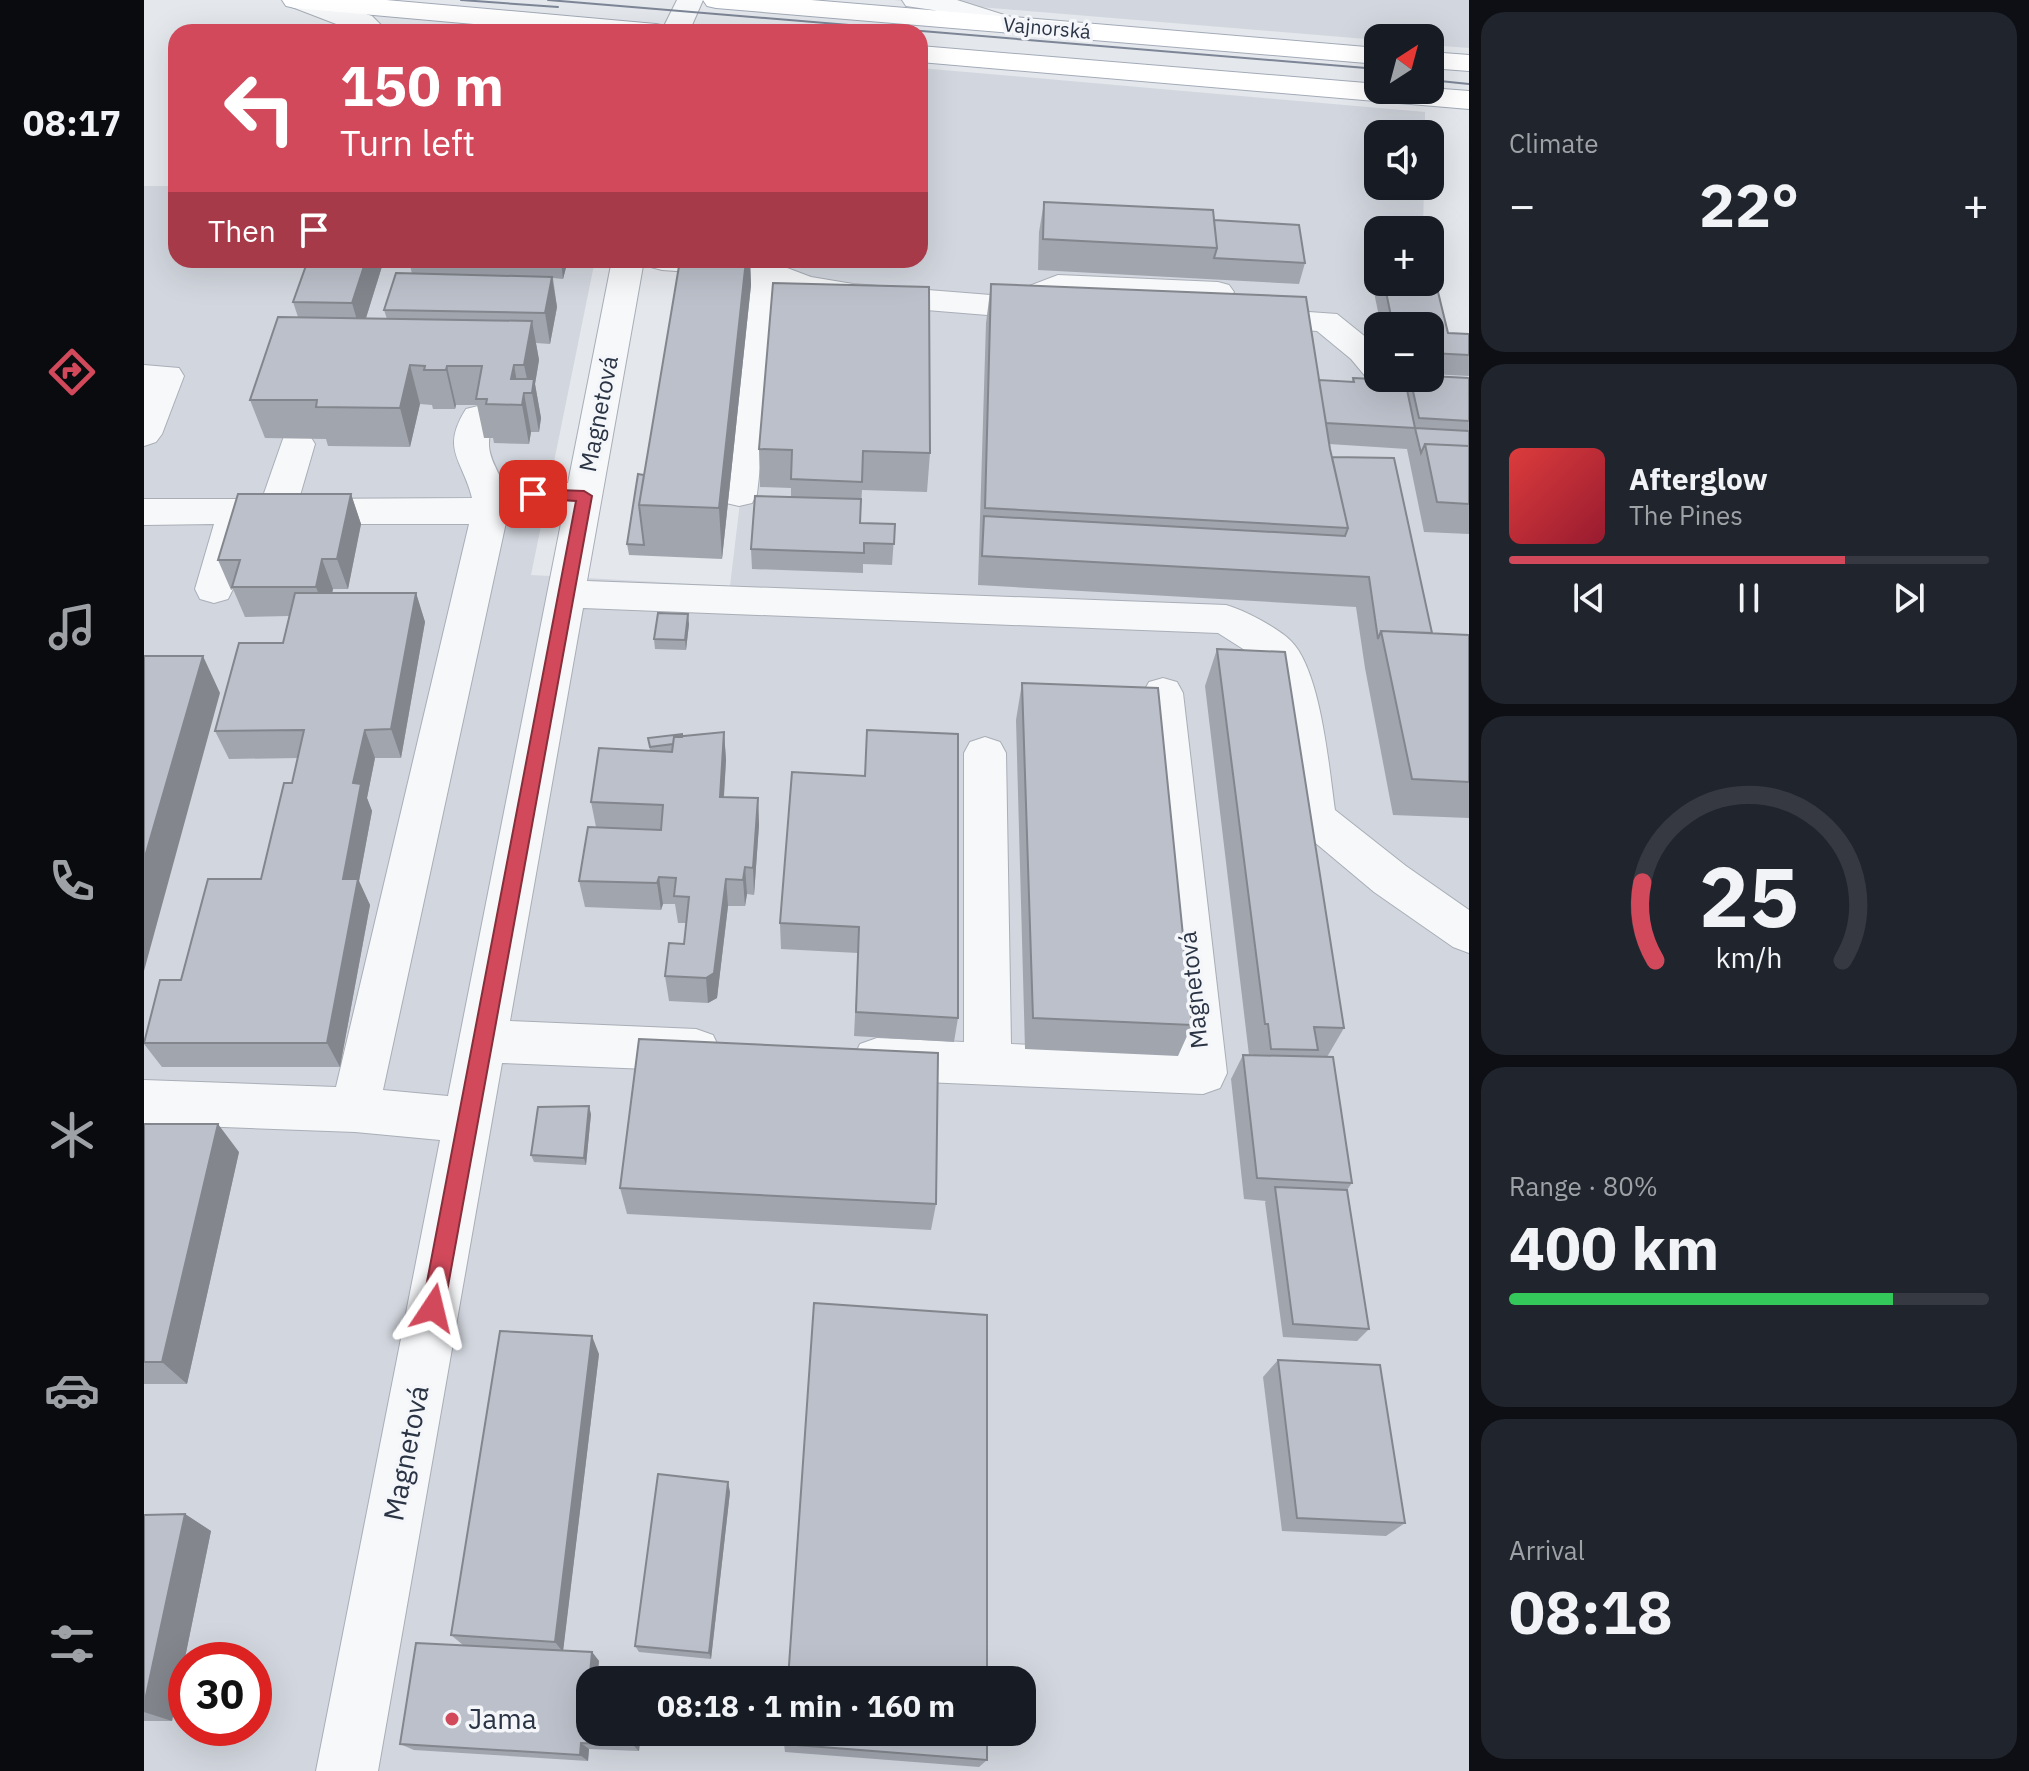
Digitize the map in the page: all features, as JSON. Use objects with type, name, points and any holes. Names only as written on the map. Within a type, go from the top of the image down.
[{"type":"main road","points":[[295,0],[564,24]]},
{"type":"main road","name":"Vajnorská","points":[[716,0],[1364,55]]},
{"type":"main road","name":"Vajnorská","points":[[928,55],[1469,100]]},
{"type":"main road","points":[[1444,61],[1469,63]]},
{"type":"street","points":[[679,24],[690,0]]},
{"type":"street","points":[[915,0],[936,2],[1007,25]]},
{"type":"street","points":[[301,1],[364,24]]},
{"type":"street","name":"Magnetová","points":[[347,1771],[627,268]]},
{"type":"street","points":[[760,268],[804,286],[853,294],[1007,307],[1325,321],[1364,352]]},
{"type":"street","points":[[739,494],[766,270]]},
{"type":"street","points":[[1007,307],[1058,285],[1218,292]]},
{"type":"street","points":[[144,376],[167,376],[144,434]]},
{"type":"street","points":[[355,1110],[491,506],[490,488],[475,467],[470,443],[478,417]]},
{"type":"street","points":[[277,511],[297,444]]},
{"type":"street","points":[[144,512],[471,511],[533,494],[584,496]]},
{"type":"street","points":[[214,589],[236,511]]},
{"type":"street","points":[[566,594],[920,605],[1226,619],[1278,652],[1297,694],[1315,818],[1390,879],[1469,934]]},
{"type":"street","name":"Magnetová","points":[[830,1057],[1203,1073],[1163,693]]},
{"type":"street","points":[[985,753],[988,1064]]},
{"type":"street","points":[[483,1041],[736,1052]]},
{"type":"street","points":[[144,1102],[355,1110],[468,1120]]},
{"type":"shaded area","points":[[894,0],[1469,0],[1469,48],[1444,46],[1444,24],[1364,24],[1364,39]]},
{"type":"shaded area","points":[[928,69],[1425,112],[1425,120],[1364,120],[1364,200],[1424,200],[1423,216],[1364,216],[1364,296],[1426,296],[1430,312],[1364,312],[1364,392],[1444,392],[1444,354],[1469,356],[1469,1771],[144,1771],[144,186],[168,186],[168,268],[593,268],[531,575],[730,586],[768,268],[928,268]]},
{"type":"building","points":[[1044,202],[1213,210],[1217,248],[1043,239]]},
{"type":"building","points":[[1214,220],[1299,225],[1305,263],[1214,258],[1217,248]]},
{"type":"building","points":[[305,268],[363,268],[352,303],[293,302]]},
{"type":"building","points":[[679,268],[745,268],[719,508],[639,505]]},
{"type":"building","points":[[396,273],[552,277],[545,313],[384,310]]},
{"type":"building","points":[[773,283],[929,287],[930,453],[863,451],[862,482],[791,479],[792,450],[759,449]]},
{"type":"building","points":[[991,284],[1306,297],[1330,449],[1348,528],[985,508]]},
{"type":"building","points":[[1387,296],[1439,296],[1443,312],[1390,312]]},
{"type":"building","points":[[278,317],[532,321],[524,365],[514,365],[511,379],[534,379],[532,393],[524,393],[522,405],[486,404],[487,399],[476,399],[482,366],[447,366],[446,370],[424,370],[425,366],[410,365],[400,408],[316,407],[317,400],[250,400]]},
{"type":"building","points":[[1444,317],[1448,333],[1469,334],[1469,355],[1444,354]]},
{"type":"building","points":[[1444,377],[1469,378],[1469,421],[1419,418],[1413,392],[1444,392]]},
{"type":"building","points":[[1353,378],[1364,379],[1364,392],[1407,392],[1415,428],[1326,423],[1319,380],[1354,382]]},
{"type":"building","points":[[1415,428],[1469,431],[1469,446],[1425,444],[1421,453]]},
{"type":"building","points":[[1425,444],[1469,446],[1469,504],[1437,502]]},
{"type":"building","points":[[1332,457],[1394,458],[1432,633],[1381,631],[1378,639],[1369,577],[982,556],[984,516],[1345,536],[1348,528]]},
{"type":"building","points":[[638,474],[644,475],[639,505],[644,545],[627,544]]},
{"type":"building","points":[[238,494],[351,494],[337,559],[322,559],[316,587],[232,587],[240,560],[218,560]]},
{"type":"building","points":[[755,496],[861,499],[860,523],[895,524],[894,544],[864,543],[864,553],[751,549]]},
{"type":"building","points":[[295,593],[416,593],[391,729],[365,730],[353,783],[361,784],[343,879],[358,879],[327,1043],[144,1043],[160,980],[181,980],[208,879],[261,879],[284,783],[292,783],[304,730],[215,731],[239,643],[283,643]]},
{"type":"building","points":[[658,613],[688,614],[685,640],[654,639]]},
{"type":"building","points":[[1381,631],[1469,635],[1469,782],[1412,779]]},
{"type":"building","points":[[1217,649],[1285,652],[1344,1028],[1314,1027],[1318,1050],[1271,1049],[1268,1024],[1265,1024]]},
{"type":"building","points":[[144,656],[203,656],[144,860]]},
{"type":"building","points":[[1022,683],[1158,688],[1192,1025],[1033,1018]]},
{"type":"building","points":[[867,730],[958,734],[958,1018],[856,1012],[859,927],[780,923],[792,772],[865,776]]},
{"type":"building","points":[[724,732],[720,797],[758,798],[753,868],[745,867],[743,880],[726,879],[714,973],[706,978],[665,976],[669,943],[684,944],[689,897],[674,896],[676,878],[659,877],[657,883],[579,881],[588,827],[661,830],[663,805],[591,802],[599,748],[672,752],[674,737]]},
{"type":"building","points":[[682,734],[682,737],[674,737],[673,744],[650,747],[648,738]]},
{"type":"building","points":[[639,1039],[938,1053],[936,1204],[620,1188]]},
{"type":"building","points":[[1243,1055],[1333,1057],[1352,1183],[1257,1178]]},
{"type":"building","points":[[589,1106],[584,1158],[531,1155],[538,1107]]},
{"type":"building","points":[[144,1124],[218,1124],[162,1362],[144,1362]]},
{"type":"building","points":[[1275,1187],[1347,1190],[1369,1329],[1293,1324]]},
{"type":"building","points":[[814,1303],[987,1315],[987,1666],[789,1666]]},
{"type":"building","points":[[500,1331],[592,1336],[555,1642],[451,1635]]},
{"type":"building","points":[[1278,1360],[1380,1365],[1405,1523],[1297,1518]]},
{"type":"building","points":[[658,1474],[728,1482],[709,1653],[635,1646]]},
{"type":"building","points":[[185,1514],[144,1705],[144,1515]]},
{"type":"building","points":[[416,1643],[592,1652],[591,1666],[576,1666],[576,1746],[581,1746],[580,1755],[400,1744]]},
{"type":"building","points":[[809,1746],[987,1746],[987,1760]]},
{"type":"tram line","points":[[461,0],[558,7]]},
{"type":"tram line","points":[[548,0],[837,24]]},
{"type":"tram line","points":[[928,32],[1364,68]]},
{"type":"tram line","points":[[1444,81],[1469,84]]},
{"type":"place","name":"Jama","points":[[452,1719]]},
{"type":"route","points":[[433,1308],[584,496],[533,494]]}]
